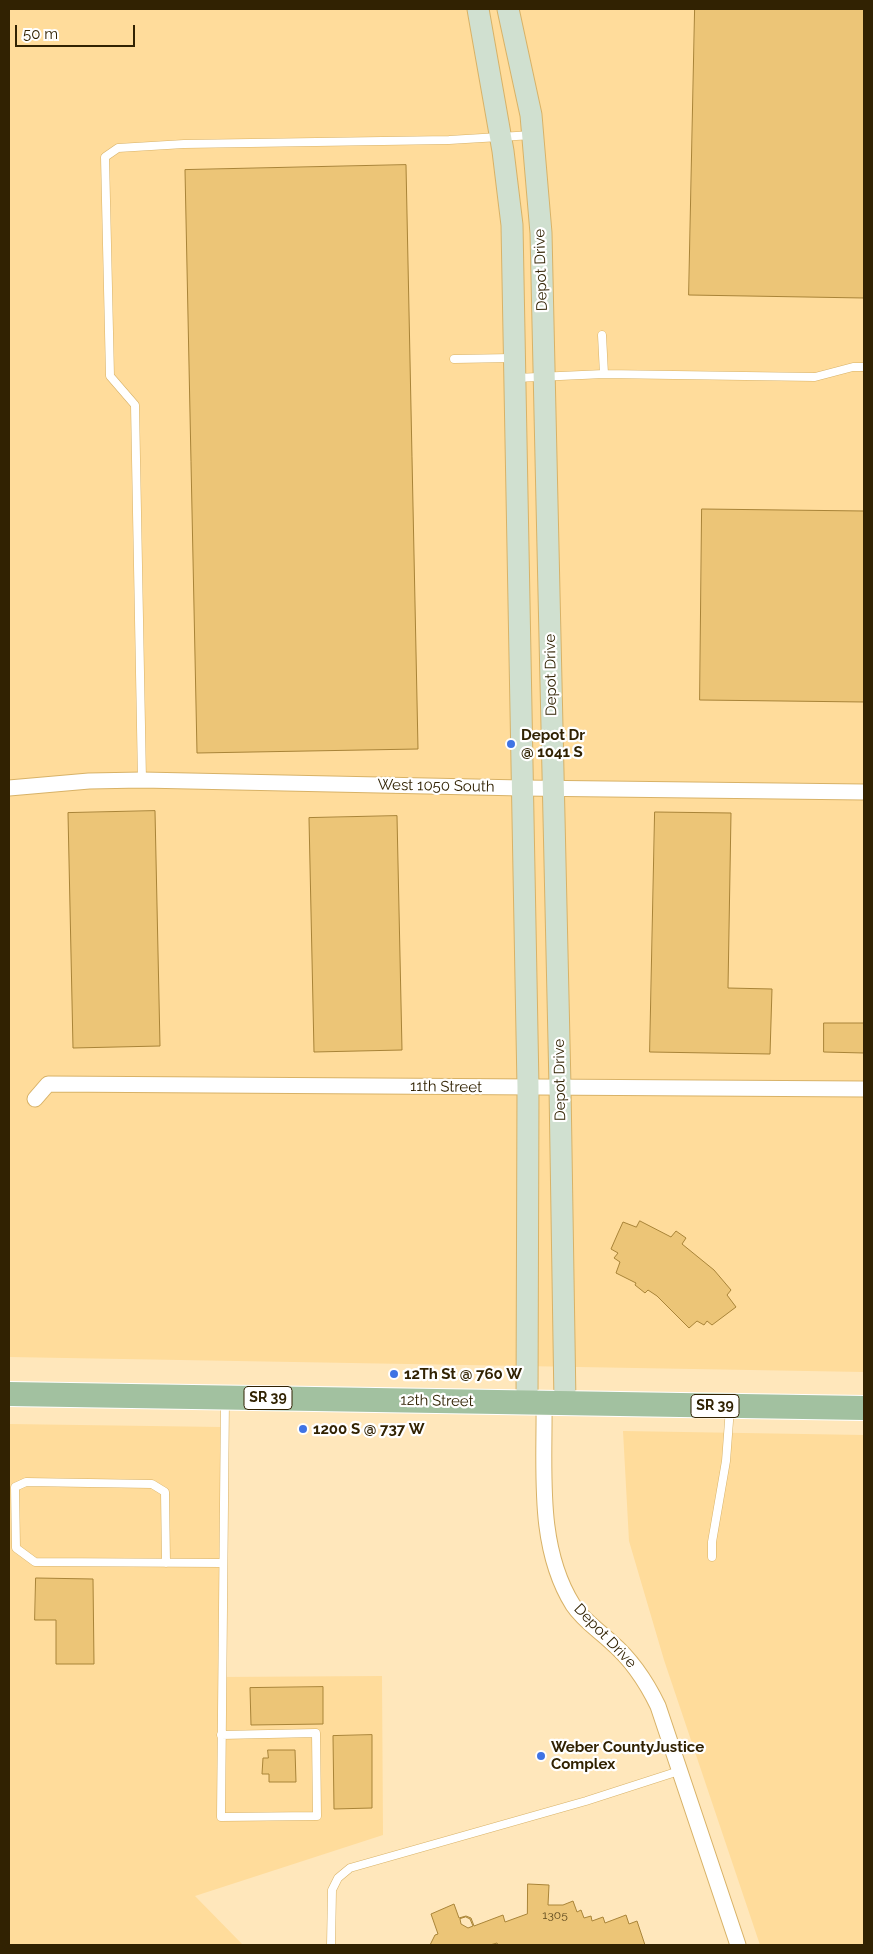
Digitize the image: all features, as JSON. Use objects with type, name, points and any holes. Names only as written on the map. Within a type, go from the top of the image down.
[{"type":"main road","name":"Depot Drive","points":[[478,9],[501,137],[512,224],[528,1088],[545,1403]]},
{"type":"main road","name":"Depot Drive","points":[[508,9],[531,115],[541,232],[560,1087],[545,1403]]},
{"type":"main road","name":"12th Street","points":[[9,1394],[864,1408]]},
{"type":"street","name":"West 1050 South","points":[[9,788],[89,781],[142,780],[522,788],[864,792]]},
{"type":"street","name":"11th Street","points":[[35,1099],[48,1084],[864,1089]]},
{"type":"street","name":"Depot Drive","points":[[545,1403],[545,1511],[550,1545],[561,1579],[573,1605],[588,1622],[630,1659],[647,1683],[658,1706],[738,1945]]},
{"type":"lane","points":[[142,780],[135,405],[110,376],[105,157],[118,148],[184,144],[450,140],[533,135]]},
{"type":"lane","points":[[602,334],[604,374]]},
{"type":"lane","points":[[454,358],[514,368],[544,377],[604,374],[815,377],[852,367],[864,367]]},
{"type":"lane","points":[[221,1735],[316,1732],[317,1816],[220,1817],[225,1398]]},
{"type":"lane","points":[[712,1557],[712,1542],[726,1461],[730,1406]]},
{"type":"lane","points":[[166,1563],[165,1492],[152,1484],[26,1482],[15,1487],[16,1548],[35,1562],[166,1563],[223,1563]]},
{"type":"lane","points":[[331,1945],[332,1890],[338,1878],[350,1868],[586,1801],[679,1771]]},
{"type":"shaded area","points":[[9,9],[864,9],[864,1372],[9,1357]]},
{"type":"shaded area","points":[[9,1424],[221,1427],[218,1677],[382,1676],[383,1835],[195,1896],[243,1945],[9,1945]]},
{"type":"shaded area","points":[[623,1431],[864,1435],[864,1945],[760,1945],[664,1660],[629,1541]]},
{"type":"building","points":[[695,9],[864,9],[864,298],[689,295]]},
{"type":"building","points":[[406,165],[418,749],[197,753],[185,170]]},
{"type":"building","points":[[702,509],[864,511],[864,702],[700,700]]},
{"type":"building","points":[[155,811],[160,1046],[73,1048],[68,813]]},
{"type":"building","points":[[655,812],[731,813],[728,988],[772,989],[770,1054],[650,1052]]},
{"type":"building","points":[[397,816],[402,1050],[314,1052],[309,818]]},
{"type":"building","points":[[824,1023],[864,1023],[864,1053],[824,1052]]},
{"type":"building","points":[[640,1221],[671,1237],[676,1231],[686,1238],[682,1244],[714,1270],[731,1290],[727,1295],[736,1307],[712,1325],[707,1321],[704,1325],[697,1321],[689,1328],[657,1296],[648,1290],[645,1293],[635,1285],[636,1283],[616,1273],[620,1262],[614,1258],[618,1253],[611,1249],[623,1222],[636,1227]]},
{"type":"building","points":[[36,1578],[93,1579],[94,1664],[56,1664],[56,1620],[35,1620]]},
{"type":"building","points":[[323,1687],[323,1724],[251,1725],[250,1688]]},
{"type":"building","points":[[372,1735],[372,1808],[334,1809],[333,1736]]},
{"type":"building","points":[[268,1750],[295,1750],[296,1782],[269,1782],[269,1774],[262,1774],[263,1758],[268,1758]]},
{"type":"building","points":[[528,1884],[549,1885],[548,1905],[563,1905],[573,1901],[577,1912],[581,1910],[584,1918],[591,1916],[592,1921],[603,1917],[605,1923],[626,1915],[629,1924],[637,1921],[645,1945],[498,1945],[497,1943],[490,1945],[430,1945],[435,1935],[438,1934],[431,1914],[454,1904],[459,1918],[466,1916],[471,1918],[474,1926],[503,1915],[505,1922],[527,1914]],"holes":[[[466,1917],[470,1919],[473,1926],[468,1928],[461,1924],[460,1919]]]},
{"type":"place","name":"Depot Dr @ 1041 S","points":[[511,744]]},
{"type":"place","name":"12Th St @ 760 W","points":[[394,1374]]},
{"type":"place","name":"1200 S @ 737 W","points":[[303,1429]]},
{"type":"place","name":"Weber CountyJustice Complex","points":[[541,1756]]}]
